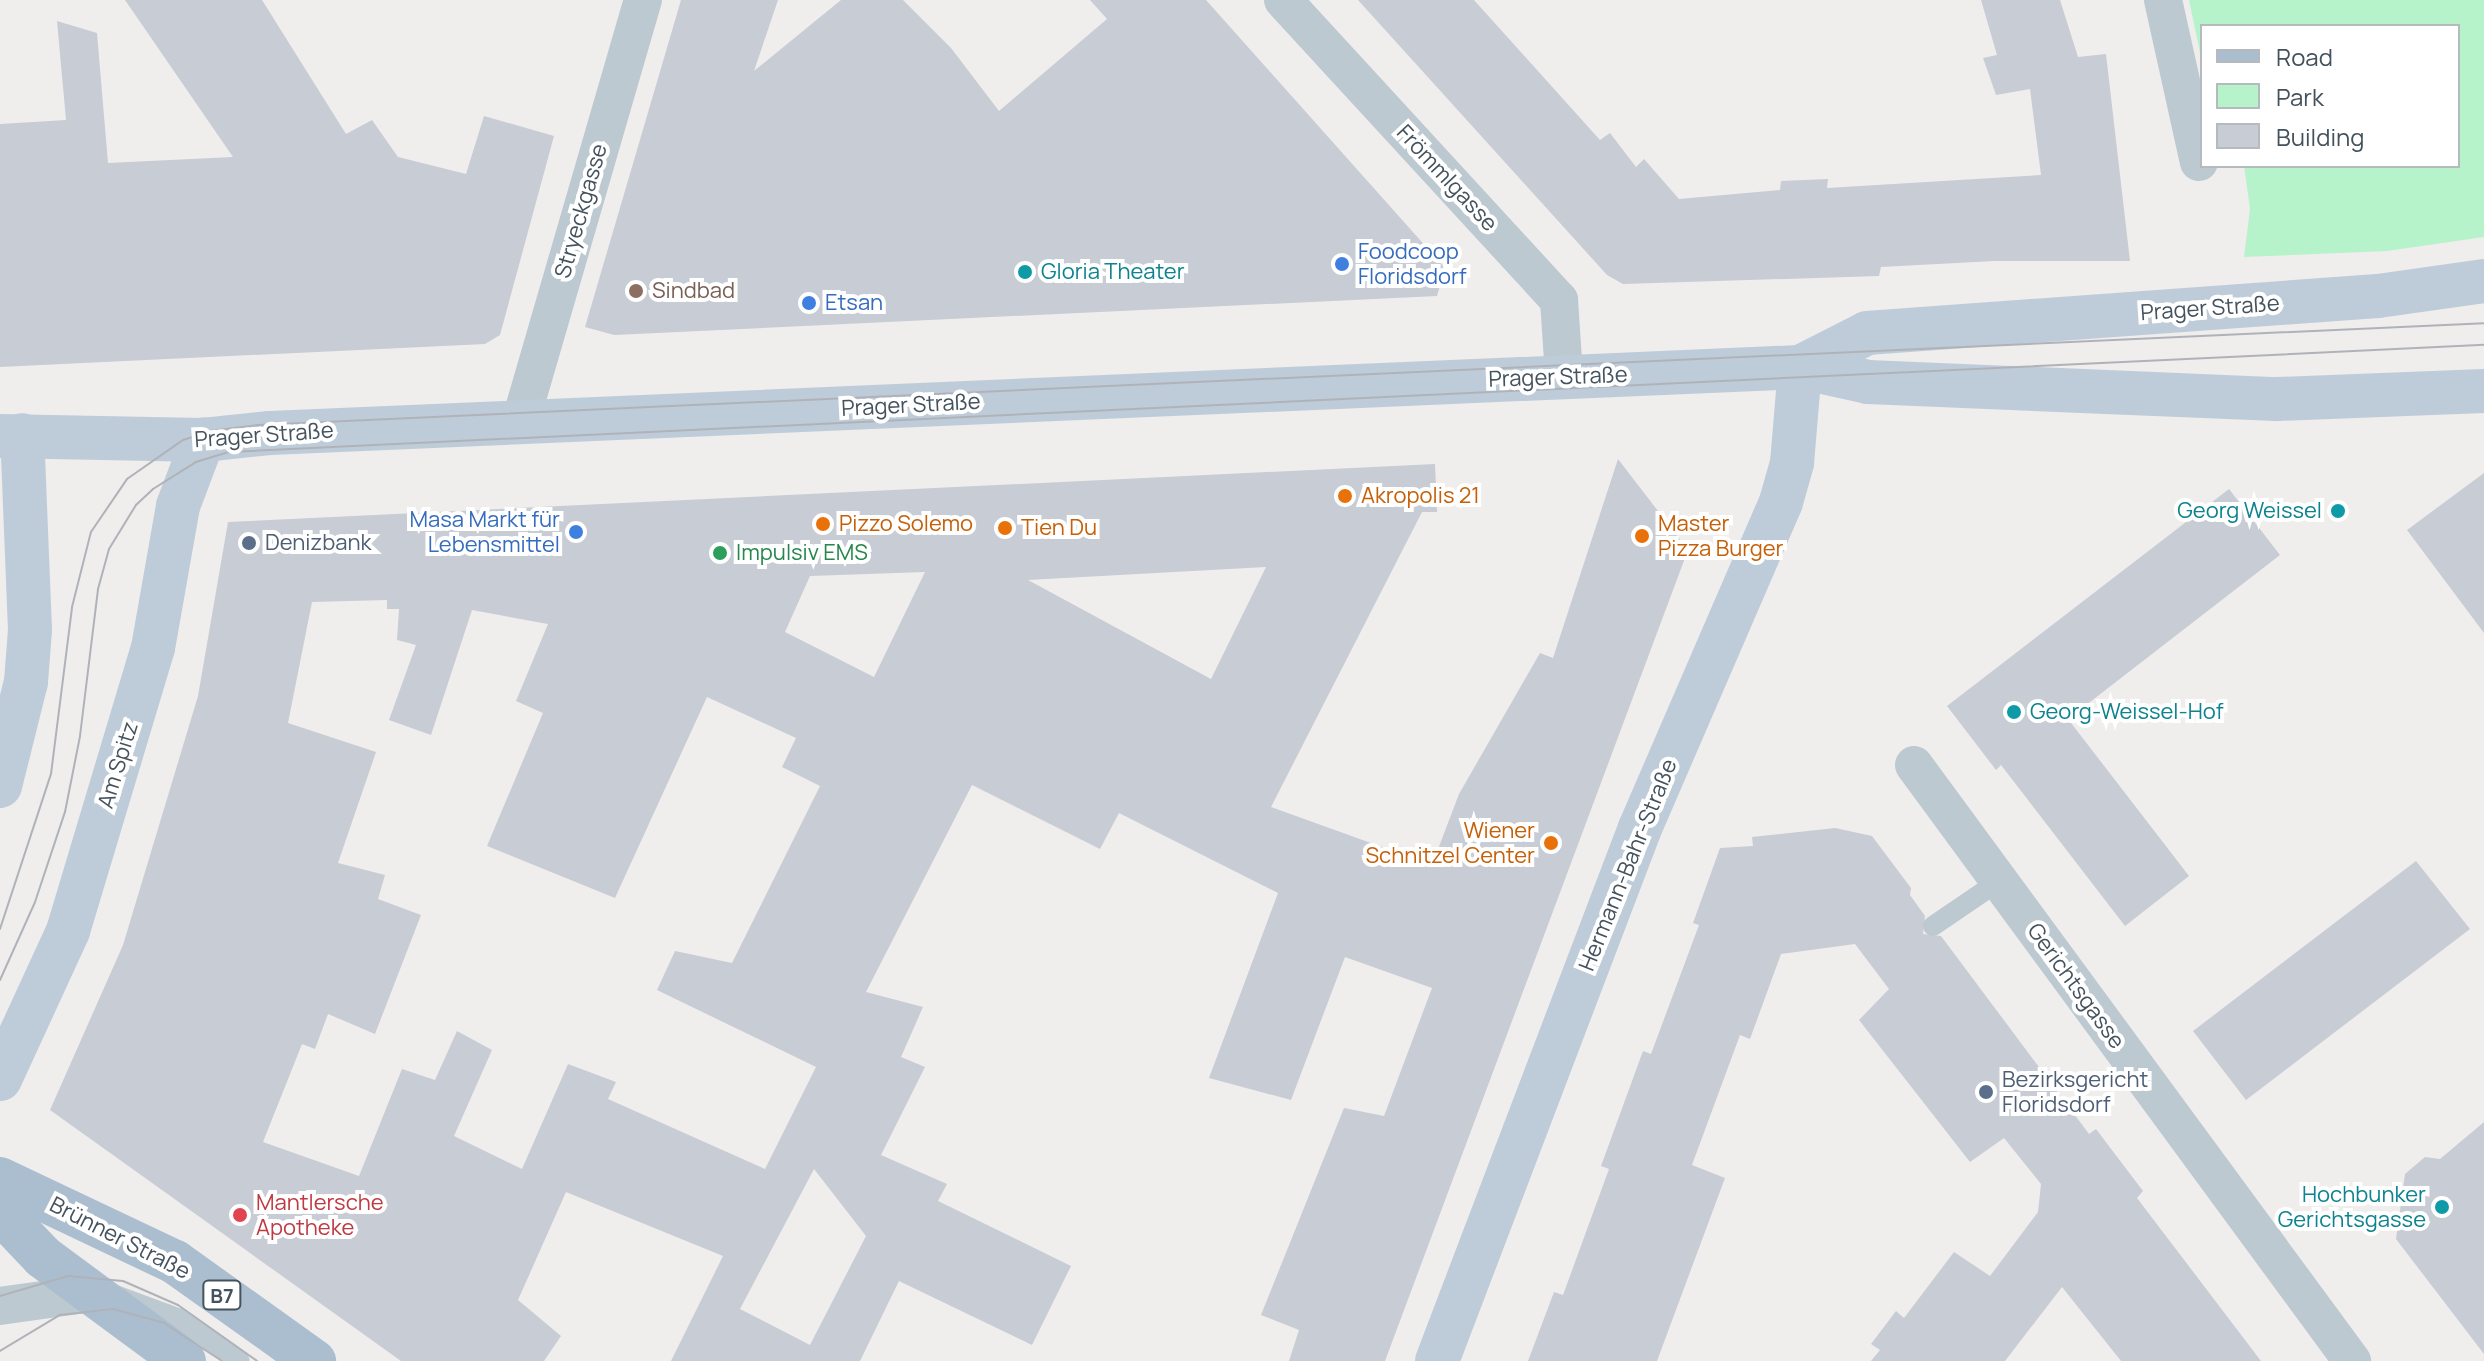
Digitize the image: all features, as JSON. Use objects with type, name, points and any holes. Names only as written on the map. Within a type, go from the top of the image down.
[{"type":"main road","name":"Prager Straße","points":[[1800,367],[1867,333],[2378,296],[2484,281]]},
{"type":"main road","name":"Prager Straße","points":[[11,436],[203,440],[520,423],[1800,367],[1868,382],[2277,399],[2484,391]]},
{"type":"main road","name":"Hermann-Bahr-Straße","points":[[1437,1361],[1640,828],[1781,502],[1792,463],[1800,367]]},
{"type":"main road","points":[[0,786],[26,682],[30,630],[11,436]]},
{"type":"main road","name":"Am Spitz","points":[[0,1079],[68,931],[153,648],[178,506],[203,440]]},
{"type":"main road","name":"Brünner Straße","points":[[0,1179],[175,1262],[314,1361]]},
{"type":"main road","name":"Brünner Straße","points":[[0,1212],[43,1257],[184,1361]]},
{"type":"street","name":"Stryeckgasse","points":[[520,423],[643,0]]},
{"type":"street","name":"Frömmlgasse","points":[[1283,0],[1559,300],[1564,376]]},
{"type":"street","points":[[2163,0],[2199,162]]},
{"type":"street","name":"Gerichtsgasse","points":[[1914,765],[2352,1361]]},
{"type":"street","points":[[0,1306],[92,1293]]},
{"type":"lane","points":[[1933,926],[1999,881]]},
{"type":"lane","points":[[92,1293],[152,1305],[240,1361]]},
{"type":"green space","points":[[2189,0],[2484,0],[2484,237],[2387,251],[2244,257],[2250,209],[2244,168],[2460,168],[2460,24],[2200,24],[2200,52]]},
{"type":"building","points":[[125,0],[262,0],[346,134],[372,120],[398,157],[466,174],[484,116],[554,136],[500,335],[485,344],[0,367],[0,124],[66,120],[57,21],[97,33],[108,163],[233,157]]},
{"type":"building","points":[[681,0],[778,0],[754,71],[841,0],[903,0],[951,48],[999,111],[1107,19],[1090,0],[1206,0],[1445,268],[1437,296],[614,335],[585,327]]},
{"type":"building","points":[[1358,0],[1474,0],[1600,140],[1610,133],[1636,167],[1644,159],[1679,199],[1780,190],[1781,181],[1828,179],[1827,188],[2041,175],[2030,89],[1996,95],[1983,58],[1997,55],[1981,0],[2060,0],[2078,57],[2106,54],[2130,261],[1994,261],[1881,267],[1879,276],[1623,284],[1607,275]]},
{"type":"building","points":[[1618,459],[1688,550],[1385,1361],[1289,1361],[1299,1330],[1261,1315],[1344,1108],[1384,1116],[1432,988],[1345,957],[1291,1100],[1209,1078],[1278,893],[1119,813],[1100,849],[972,785],[866,992],[923,1007],[901,1057],[925,1067],[881,1155],[947,1184],[938,1201],[1071,1266],[1032,1345],[899,1281],[860,1361],[671,1361],[723,1256],[566,1192],[518,1300],[561,1336],[544,1361],[401,1361],[50,1110],[123,945],[198,696],[228,522],[1435,464],[1437,512],[1422,512],[1271,807],[1432,865],[1459,794],[1540,653],[1553,658]],"holes":[[[1266,567],[1211,679],[1028,580]],[[925,572],[874,677],[785,632],[810,576]],[[387,600],[387,609],[399,609],[397,640],[416,645],[389,720],[431,735],[472,610],[548,624],[516,701],[543,713],[487,846],[615,898],[707,697],[796,738],[782,767],[820,786],[732,963],[675,951],[657,990],[816,1067],[765,1169],[608,1099],[616,1082],[568,1064],[522,1169],[454,1136],[492,1050],[457,1031],[435,1080],[402,1069],[359,1176],[263,1142],[302,1044],[315,1049],[328,1014],[375,1034],[421,915],[378,899],[385,875],[338,863],[376,752],[288,723],[312,602]],[[814,1169],[866,1236],[810,1345],[740,1309]]]},
{"type":"building","points":[[2484,473],[2484,633],[2407,530]]},
{"type":"building","name":"Georg-Weissel-Hof","points":[[2229,489],[2280,555],[2068,719],[2189,876],[2125,926],[2001,765],[1996,770],[1947,706]]},
{"type":"building","name":"Bezirksgericht Floridsdorf","points":[[1835,828],[1872,836],[1911,888],[1910,895],[1925,916],[1923,934],[1941,936],[2089,1134],[2096,1129],[2143,1191],[2137,1198],[2261,1361],[2121,1361],[2062,1287],[2005,1361],[1871,1361],[1880,1350],[1871,1344],[1896,1311],[1904,1318],[1954,1252],[1990,1276],[2038,1212],[2041,1184],[2004,1138],[1970,1162],[1859,1020],[1889,989],[1855,944],[1781,954],[1750,1039],[1740,1035],[1692,1165],[1725,1178],[1657,1361],[1528,1361],[1554,1292],[1563,1295],[1609,1169],[1601,1166],[1643,1051],[1651,1054],[1699,925],[1693,923],[1720,848],[1753,846],[1752,837]]},
{"type":"building","points":[[2416,861],[2470,929],[2246,1100],[2193,1031]]},
{"type":"building","name":"Hochbunker Gerichtsgasse","points":[[2484,1122],[2484,1354],[2396,1239],[2405,1174],[2425,1157],[2440,1159]]},
{"type":"tram line","points":[[0,929],[51,774],[72,607],[91,532],[127,479],[183,440],[210,431],[258,425],[2484,323]]},
{"type":"tram line","points":[[0,980],[35,902],[65,812],[80,736],[98,589],[109,549],[136,505],[153,489],[196,462],[228,452],[2484,345]]},
{"type":"tram line","points":[[0,1296],[68,1276],[123,1281],[178,1305],[257,1361]]},
{"type":"tram line","points":[[0,1351],[60,1315],[113,1309],[164,1323],[222,1361]]},
{"type":"place","name":"Foodcoop Floridsdorf","points":[[1342,264]]},
{"type":"place","name":"Gloria Theater","points":[[1025,272]]},
{"type":"place","name":"Sindbad","points":[[636,291]]},
{"type":"place","name":"Etsan","points":[[809,303]]},
{"type":"place","name":"Akropolis 21","points":[[1345,496]]},
{"type":"place","name":"Georg Weissel","points":[[2338,511]]},
{"type":"place","name":"Pizzo Solemo","points":[[823,524]]},
{"type":"place","name":"Tien Du","points":[[1005,528]]},
{"type":"place","name":"Masa Markt für Lebensmittel","points":[[576,532]]},
{"type":"place","name":"Master Pizza Burger","points":[[1642,536]]},
{"type":"place","name":"Denizbank","points":[[249,543]]},
{"type":"place","name":"Impulsiv EMS","points":[[720,553]]},
{"type":"place","name":"Georg-Weissel-Hof","points":[[2014,712]]},
{"type":"place","name":"Wiener Schnitzel Center","points":[[1551,843]]},
{"type":"place","name":"Bezirksgericht Floridsdorf","points":[[1986,1092]]},
{"type":"place","name":"Hochbunker Gerichtsgasse","points":[[2442,1207]]},
{"type":"place","name":"Mantlersche Apotheke","points":[[240,1215]]}]
